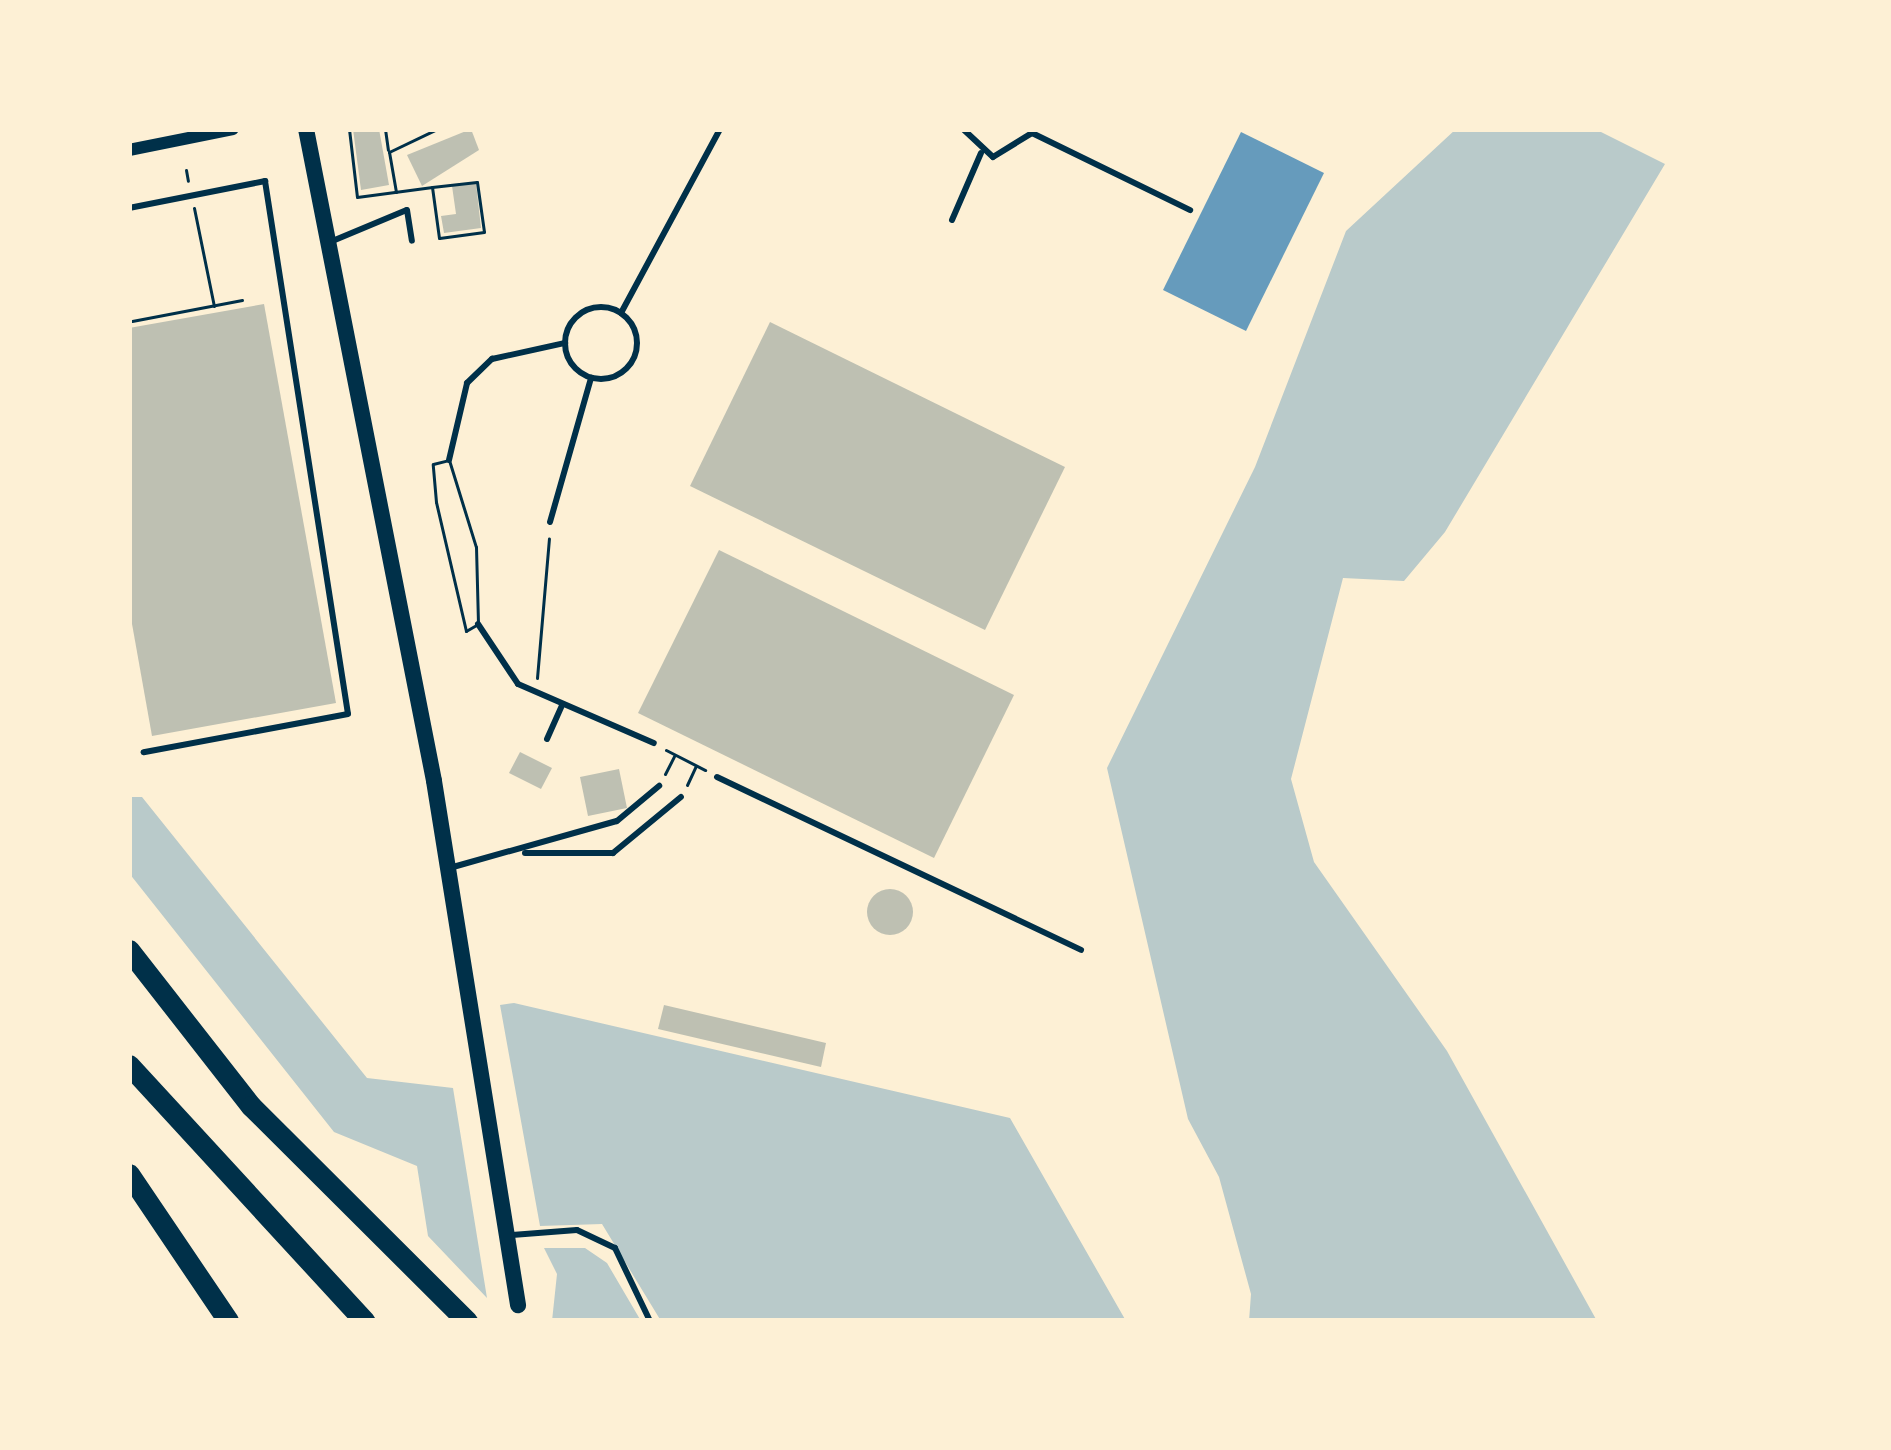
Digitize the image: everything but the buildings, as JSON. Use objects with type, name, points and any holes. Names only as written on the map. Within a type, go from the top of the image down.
[{"type":"highway","points":[[129,950],[251,1106],[467,1321]]},
{"type":"highway","points":[[129,1064],[364,1321]]},
{"type":"highway","points":[[129,1174],[229,1321]]},
{"type":"main road","points":[[306,129],[450,868],[518,1305]]},
{"type":"street","points":[[129,150],[162,136],[233,129]]},
{"type":"lane","points":[[591,377],[620,374],[635,356],[621,313],[720,129]]},
{"type":"lane","points":[[963,129],[981,153],[1005,156],[1032,131],[1190,210]]},
{"type":"lane","points":[[952,220],[981,153]]},
{"type":"lane","points":[[129,208],[265,182],[348,714],[144,752]]},
{"type":"lane","points":[[330,242],[400,211],[412,241]]},
{"type":"lane","points":[[449,460],[467,383],[492,359],[565,343],[587,310],[621,313]]},
{"type":"lane","points":[[565,343],[591,377]]},
{"type":"lane","points":[[550,522],[591,377]]},
{"type":"lane","points":[[478,624],[536,692],[654,743]]},
{"type":"lane","points":[[547,739],[562,706]]},
{"type":"lane","points":[[718,777],[1081,950]]},
{"type":"lane","points":[[450,868],[525,853],[617,821],[659,786]]},
{"type":"lane","points":[[525,853],[613,853],[681,797]]},
{"type":"lane","points":[[508,1236],[577,1230],[615,1248],[650,1321]]},
{"type":"path","points":[[349,129],[357,196],[396,192],[432,187],[477,182],[484,232],[439,238],[432,187]]},
{"type":"path","points":[[385,129],[400,211]]},
{"type":"path","points":[[415,129],[418,138]]},
{"type":"path","points":[[389,152],[437,129]]},
{"type":"path","points":[[186,170],[214,306]]},
{"type":"path","points":[[132,322],[242,301]]},
{"type":"path","points":[[449,460],[476,547],[478,624],[466,631],[450,582],[433,464],[449,460]]},
{"type":"path","points":[[536,692],[550,522]]},
{"type":"path","points":[[654,743],[718,777]]},
{"type":"path","points":[[659,786],[675,754]]},
{"type":"path","points":[[681,797],[696,766]]},
{"type":"shaded area","points":[[1456,129],[1595,129],[1665,164],[1445,532],[1404,581],[1343,578],[1291,779],[1314,862],[1447,1051],[1597,1321],[1249,1321],[1251,1294],[1219,1177],[1188,1119],[1107,768],[1255,467],[1346,231]]},
{"type":"shaded area","points":[[129,797],[142,797],[367,1078],[453,1088],[487,1298],[428,1236],[417,1166],[334,1132],[129,873]]},
{"type":"shaded area","points":[[514,1003],[1010,1118],[1126,1321],[661,1321],[602,1224],[540,1226],[500,1005]]},
{"type":"shaded area","points":[[544,1248],[585,1248],[607,1263],[641,1321],[552,1321],[557,1274]]},
{"type":"water","points":[[1241,132],[1324,173],[1246,331],[1163,290]]}]
